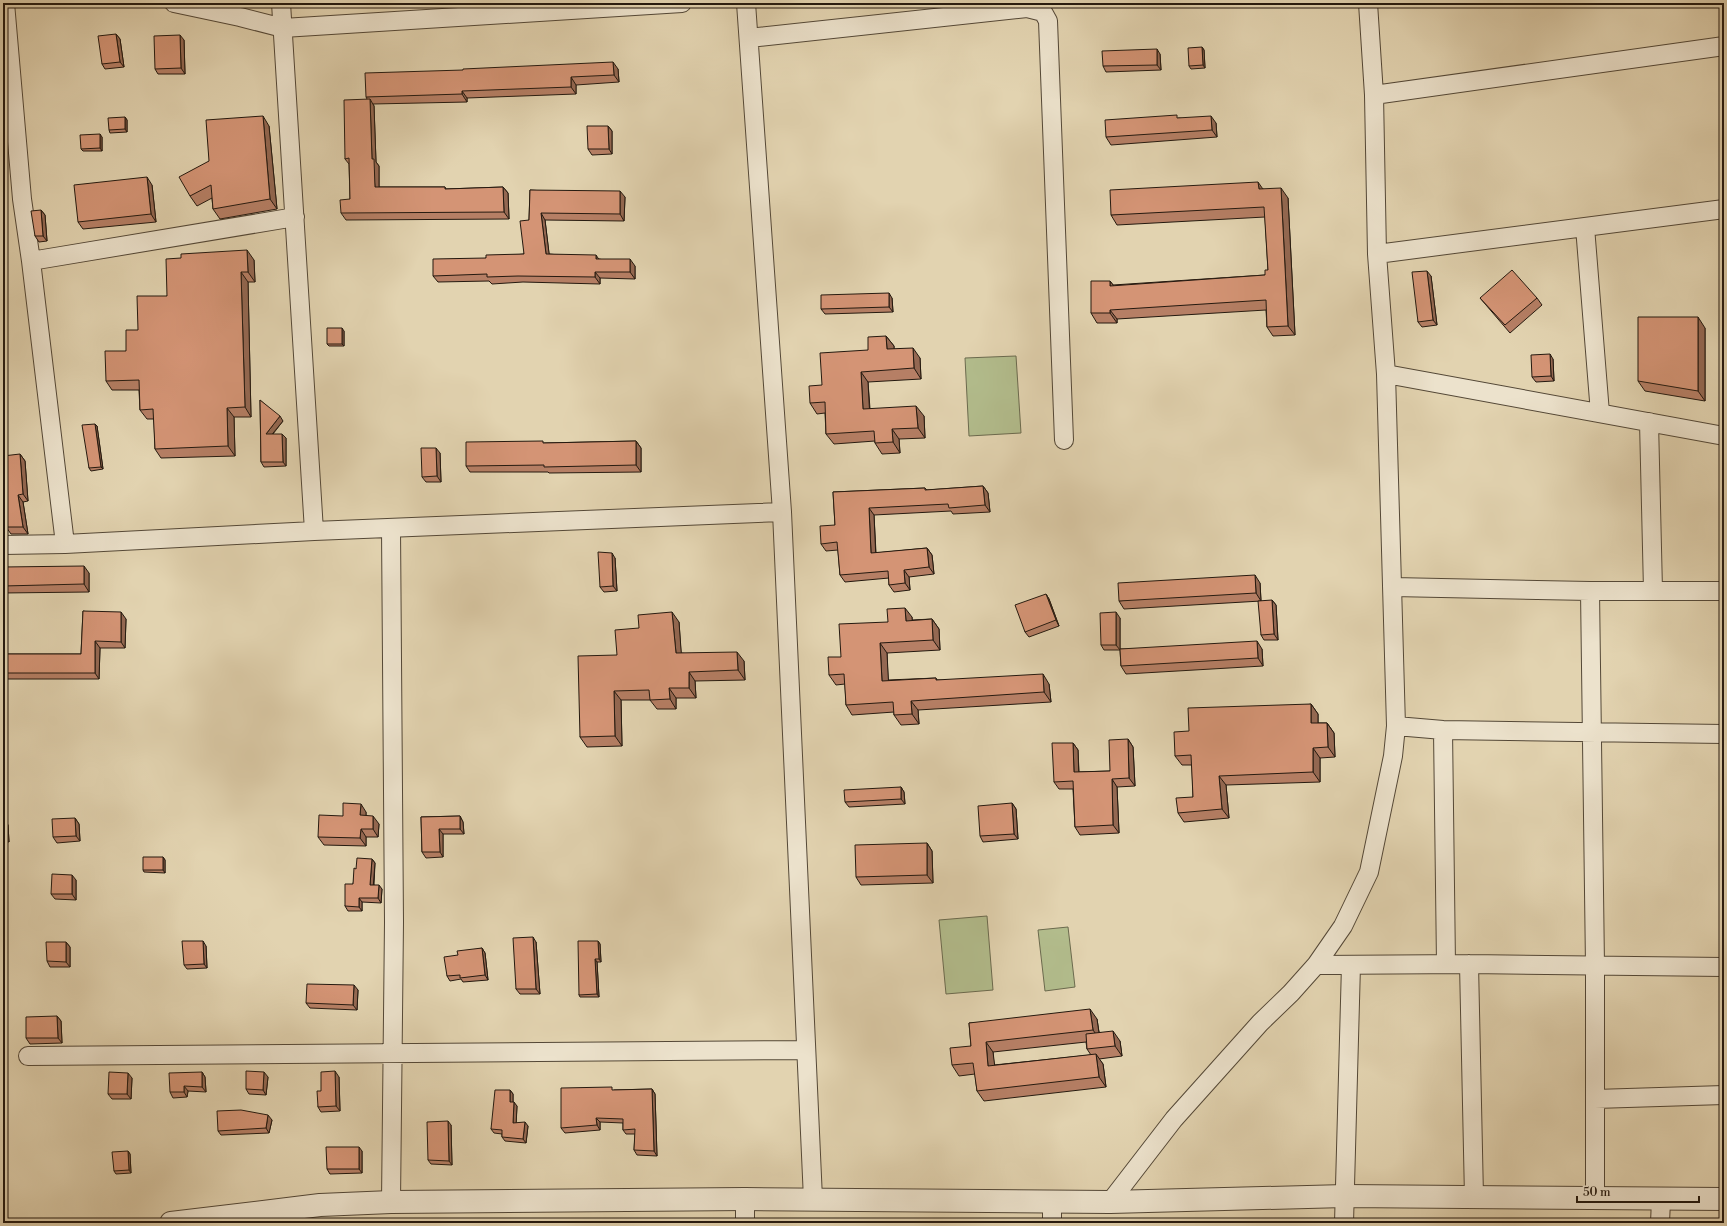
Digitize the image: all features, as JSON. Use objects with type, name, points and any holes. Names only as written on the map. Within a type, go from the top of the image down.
[{"type":"street","points":[[5,3],[22,199],[31,261],[64,544]]},
{"type":"street","points":[[174,3],[240,16],[283,28],[682,3]]},
{"type":"street","points":[[281,3],[314,531]]},
{"type":"street","points":[[746,3],[782,512],[813,1199]]},
{"type":"street","points":[[1110,1202],[1174,1119],[1260,1023],[1316,964],[1343,926],[1369,872],[1393,756],[1396,726],[1386,374],[1377,254],[1374,95],[1368,3]]},
{"type":"street","points":[[749,38],[1027,8],[1043,12],[1048,21],[1064,440]]},
{"type":"street","points":[[1374,95],[1724,46]]},
{"type":"street","points":[[1377,254],[1724,209]]},
{"type":"street","points":[[31,261],[294,217]]},
{"type":"street","points":[[1585,227],[1600,413]]},
{"type":"street","points":[[1386,374],[1724,436]]},
{"type":"street","points":[[1649,422],[1653,590]]},
{"type":"street","points":[[3,545],[64,544],[314,531],[782,512]]},
{"type":"street","points":[[390,529],[394,922],[391,1202]]},
{"type":"street","points":[[1393,587],[1590,591],[1724,591]]},
{"type":"street","points":[[1590,591],[1595,966],[1595,1198]]},
{"type":"street","points":[[1396,726],[1444,730],[1724,734]]},
{"type":"street","points":[[1444,730],[1446,964]]},
{"type":"street","points":[[1316,964],[1724,967]]},
{"type":"street","points":[[1469,964],[1474,1197]]},
{"type":"street","points":[[1344,1223],[1351,965]]},
{"type":"street","points":[[28,1056],[806,1050]]},
{"type":"street","points":[[1595,1099],[1724,1095]]},
{"type":"street","points":[[171,1223],[320,1205],[391,1202],[813,1199],[1052,1212],[1110,1202],[1345,1196],[1661,1200],[1724,1199]]},
{"type":"street","points":[[745,1199],[745,1223]]},
{"type":"street","points":[[1660,1223],[1661,1200]]},
{"type":"green space","points":[[1016,356],[1021,433],[969,436],[965,358]]},
{"type":"green space","points":[[987,916],[993,990],[946,994],[939,920]]},
{"type":"green space","points":[[1068,927],[1075,987],[1045,991],[1038,930]]},
{"type":"building","points":[[116,34],[120,62],[102,64],[98,36]]},
{"type":"building","points":[[180,35],[181,68],[155,69],[154,36]]},
{"type":"building","points":[[1202,47],[1203,65],[1189,66],[1188,48]]},
{"type":"building","points":[[1157,49],[1157,65],[1103,66],[1102,51]]},
{"type":"building","points":[[613,62],[614,75],[571,77],[571,87],[462,91],[462,94],[366,97],[365,73],[463,70]]},
{"type":"building","points":[[370,99],[372,159],[374,159],[375,187],[445,187],[445,189],[503,187],[504,212],[341,213],[340,200],[350,199],[349,158],[345,159],[344,100]]},
{"type":"building","points":[[1177,115],[1177,118],[1211,116],[1212,130],[1106,137],[1105,120]]},
{"type":"building","points":[[263,116],[270,199],[213,209],[211,185],[190,196],[179,177],[209,161],[206,120]]},
{"type":"building","points":[[125,117],[125,129],[109,130],[108,118]]},
{"type":"building","points":[[587,126],[608,126],[609,149],[588,149]]},
{"type":"building","points":[[100,134],[100,148],[81,149],[80,135]]},
{"type":"building","points":[[147,177],[151,214],[78,222],[74,185]]},
{"type":"building","points":[[1258,182],[1259,189],[1281,188],[1288,326],[1267,327],[1266,300],[1110,310],[1110,313],[1091,313],[1091,281],[1110,281],[1110,286],[1265,275],[1265,270],[1268,270],[1264,207],[1111,215],[1110,190]]},
{"type":"building","points":[[530,190],[620,191],[620,214],[541,213],[546,254],[596,255],[596,259],[630,259],[630,272],[595,272],[595,277],[487,277],[487,274],[433,276],[433,259],[486,258],[486,255],[524,254],[520,221],[529,220]]},
{"type":"building","points":[[41,210],[43,236],[35,236],[31,211]]},
{"type":"building","points":[[247,250],[248,272],[241,272],[245,407],[227,408],[228,446],[155,449],[153,409],[140,410],[139,380],[106,381],[105,351],[126,351],[126,330],[138,330],[137,296],[167,296],[166,259],[181,258],[181,254]]},
{"type":"building","points":[[1512,270],[1537,298],[1505,325],[1480,298]]},
{"type":"building","points":[[1427,271],[1433,320],[1418,322],[1412,272]]},
{"type":"building","points":[[889,293],[889,307],[821,309],[821,295]]},
{"type":"building","points":[[1638,317],[1698,317],[1698,391],[1638,381]]},
{"type":"building","points":[[327,328],[342,328],[342,344],[327,344]]},
{"type":"building","points":[[886,336],[887,349],[913,348],[914,368],[861,372],[863,409],[916,406],[918,428],[892,429],[893,442],[875,443],[874,431],[826,434],[825,402],[810,403],[809,386],[822,385],[820,353],[868,350],[868,337]]},
{"type":"building","points":[[1550,354],[1551,376],[1532,377],[1531,355]]},
{"type":"building","points":[[260,400],[280,416],[266,434],[282,434],[283,462],[261,462]]},
{"type":"building","points":[[95,424],[101,467],[89,468],[82,425]]},
{"type":"building","points":[[543,441],[543,443],[636,441],[636,465],[544,467],[544,465],[466,466],[466,442]]},
{"type":"building","points":[[421,448],[436,448],[437,476],[422,477]]},
{"type":"building","points":[[20,454],[23,494],[18,495],[23,527],[6,527],[3,502],[3,456]]},
{"type":"building","points":[[983,486],[985,505],[949,508],[948,504],[869,508],[871,553],[927,548],[929,567],[904,570],[905,583],[889,585],[888,571],[840,575],[837,542],[821,544],[820,526],[835,525],[833,492],[925,488],[925,490]]},
{"type":"building","points":[[598,552],[612,553],[613,586],[600,587]]},
{"type":"building","points":[[84,566],[84,584],[3,586],[3,567]]},
{"type":"building","points":[[1255,575],[1256,593],[1119,601],[1118,583]]},
{"type":"building","points":[[1046,594],[1056,620],[1025,632],[1015,605]]},
{"type":"building","points":[[1272,600],[1274,634],[1261,635],[1258,601]]},
{"type":"building","points":[[905,608],[906,621],[932,619],[933,640],[880,643],[882,681],[936,678],[936,680],[1043,674],[1044,692],[911,701],[912,714],[894,715],[893,702],[846,705],[844,674],[829,675],[828,657],[841,657],[839,624],[888,622],[887,609]]},
{"type":"building","points":[[83,611],[121,612],[121,642],[95,641],[95,673],[3,673],[3,653],[81,654]]},
{"type":"building","points":[[672,612],[676,653],[737,652],[738,670],[689,672],[689,688],[669,688],[670,699],[650,700],[649,690],[614,691],[615,736],[580,737],[578,656],[617,655],[615,630],[639,628],[638,615]]},
{"type":"building","points":[[1116,612],[1116,645],[1101,645],[1100,613]]},
{"type":"building","points":[[1257,641],[1258,658],[1121,666],[1120,649]]},
{"type":"building","points":[[1311,704],[1311,723],[1327,723],[1328,747],[1313,748],[1313,772],[1219,776],[1222,809],[1178,813],[1176,798],[1193,797],[1191,755],[1175,756],[1174,732],[1189,731],[1188,708]]},
{"type":"building","points":[[1128,739],[1129,778],[1112,779],[1113,825],[1075,827],[1073,781],[1054,782],[1052,743],[1073,743],[1074,772],[1110,771],[1109,740]]},
{"type":"building","points":[[901,787],[901,799],[845,802],[844,790]]},
{"type":"building","points":[[343,803],[361,804],[360,815],[373,816],[373,829],[361,829],[360,838],[318,837],[319,815],[343,816]]},
{"type":"building","points":[[1012,803],[1014,834],[980,836],[978,806]]},
{"type":"building","points":[[460,816],[460,829],[439,829],[440,852],[422,852],[421,817]]},
{"type":"building","points":[[75,818],[76,836],[53,837],[52,819]]},
{"type":"building","points":[[927,843],[927,875],[856,877],[855,845]]},
{"type":"building","points":[[143,857],[163,857],[163,870],[143,870]]},
{"type":"building","points":[[357,858],[372,859],[370,885],[379,885],[378,898],[359,898],[359,907],[345,906],[345,884],[353,884],[354,868],[356,869]]},
{"type":"building","points":[[52,874],[72,875],[72,894],[51,894]]},
{"type":"building","points":[[533,937],[536,989],[516,989],[513,938]]},
{"type":"building","points":[[182,941],[203,941],[204,964],[184,965]]},
{"type":"building","points":[[578,941],[598,941],[599,959],[595,959],[597,994],[579,995]]},
{"type":"building","points":[[46,942],[66,942],[66,962],[47,961]]},
{"type":"building","points":[[482,948],[485,975],[460,978],[460,975],[447,976],[444,957],[458,955],[457,951]]},
{"type":"building","points":[[307,984],[354,985],[353,1005],[306,1003]]},
{"type":"building","points":[[1090,1009],[1093,1030],[986,1042],[988,1066],[1096,1054],[1099,1077],[977,1091],[973,1063],[952,1065],[950,1048],[971,1046],[969,1023]]},
{"type":"building","points":[[57,1016],[58,1038],[26,1038],[26,1017]]},
{"type":"building","points":[[1113,1031],[1115,1046],[1087,1049],[1086,1034]]},
{"type":"building","points":[[246,1071],[264,1072],[263,1090],[246,1089]]},
{"type":"building","points":[[335,1071],[336,1106],[318,1107],[317,1091],[321,1091],[321,1072]]},
{"type":"building","points":[[109,1072],[128,1073],[127,1094],[108,1094]]},
{"type":"building","points":[[202,1072],[202,1087],[184,1086],[184,1092],[170,1092],[169,1073]]},
{"type":"building","points":[[612,1087],[612,1090],[652,1089],[654,1151],[634,1150],[635,1129],[623,1130],[623,1119],[596,1118],[597,1125],[561,1128],[561,1088]]},
{"type":"building","points":[[495,1090],[510,1090],[510,1102],[514,1102],[513,1123],[525,1122],[523,1139],[502,1137],[502,1130],[491,1129]]},
{"type":"building","points":[[241,1110],[268,1115],[266,1128],[218,1131],[217,1111]]},
{"type":"building","points":[[448,1121],[449,1161],[428,1160],[427,1122]]},
{"type":"building","points":[[326,1147],[359,1147],[359,1169],[327,1169]]},
{"type":"building","points":[[128,1151],[129,1170],[114,1171],[112,1152]]}]
